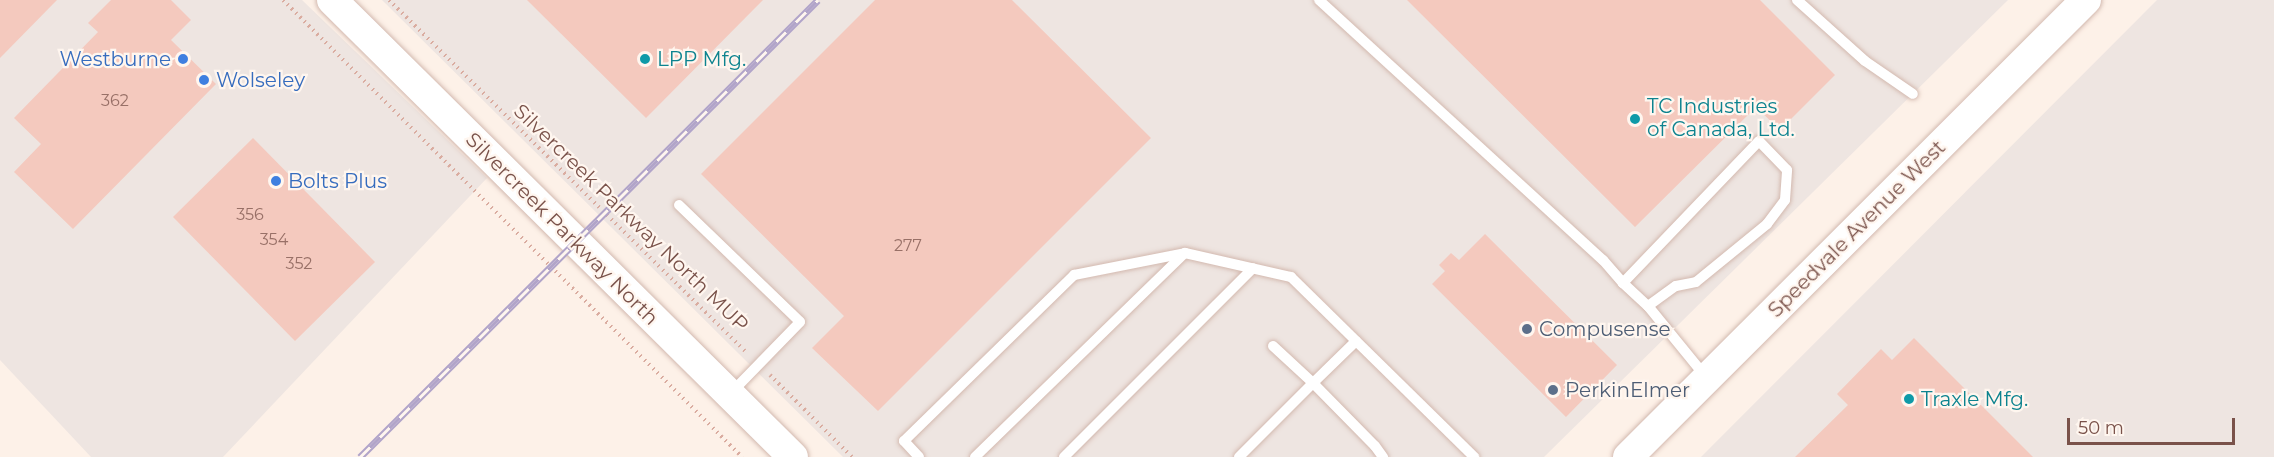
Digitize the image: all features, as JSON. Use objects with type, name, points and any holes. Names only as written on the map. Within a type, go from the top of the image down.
[{"type":"main road","name":"Silvercreek Parkway North","points":[[332,0],[793,457]]},
{"type":"main road","name":"Speedvale Avenue West","points":[[1628,457],[2086,0]]},
{"type":"lane","points":[[1319,0],[1603,260],[1648,306],[1707,378]]},
{"type":"lane","points":[[1797,0],[1865,61],[1913,94]]},
{"type":"lane","points":[[1623,283],[1759,141],[1787,170],[1785,200],[1767,224],[1696,282],[1676,286],[1648,306]]},
{"type":"lane","points":[[679,205],[800,322],[760,366],[729,394]]},
{"type":"lane","points":[[975,457],[1185,253]]},
{"type":"lane","points":[[919,457],[904,441],[1074,275],[1185,253],[1291,277],[1474,457]]},
{"type":"lane","points":[[1064,457],[1253,268]]},
{"type":"lane","points":[[1239,457],[1356,341]]},
{"type":"lane","points":[[1273,346],[1313,383],[1383,457]]},
{"type":"path","points":[[283,0],[742,457]]},
{"type":"path","name":"Silvercreek Parkway North MUP","points":[[389,0],[852,457]]},
{"type":"shaded area","points":[[0,0],[302,0],[487,178],[223,457],[91,457],[0,360]]},
{"type":"shaded area","points":[[382,0],[2008,0],[1544,457],[843,457]]},
{"type":"shaded area","points":[[2157,0],[2274,0],[2274,457],[1701,457]]},
{"type":"building","points":[[0,0],[57,0],[0,58]]},
{"type":"building","points":[[111,0],[171,0],[191,20],[171,40],[216,84],[73,229],[14,172],[41,144],[14,118],[98,32],[88,23]]},
{"type":"building","name":"LPP Mfg.","points":[[527,0],[763,0],[646,118]]},
{"type":"building","points":[[875,0],[1012,0],[1151,138],[878,411],[812,348],[844,316],[701,174]]},
{"type":"building","name":"TC Industries of Canada, Ltd.","points":[[1407,0],[1760,0],[1835,75],[1780,130],[1756,107],[1635,227]]},
{"type":"building","points":[[253,138],[375,262],[295,341],[173,217]]},
{"type":"building","points":[[1485,234],[1617,365],[1566,417],[1432,284],[1445,271],[1439,265],[1451,253],[1459,260]]},
{"type":"building","name":"Traxle Mfg.","points":[[1914,338],[2033,457],[1795,457],[1848,405],[1837,394],[1881,349],[1892,360]]},
{"type":"railway","points":[[360,457],[818,0]]},
{"type":"place","name":"Westburne","points":[[183,59]]},
{"type":"place","name":"LPP Mfg.","points":[[645,59]]},
{"type":"place","name":"Wolseley","points":[[204,80]]},
{"type":"place","name":"TC Industries of Canada, Ltd.","points":[[1635,119]]},
{"type":"place","name":"Bolts Plus","points":[[276,181]]},
{"type":"place","name":"Compusense","points":[[1527,329]]},
{"type":"place","name":"PerkinElmer","points":[[1553,390]]},
{"type":"place","name":"Traxle Mfg.","points":[[1909,399]]}]
